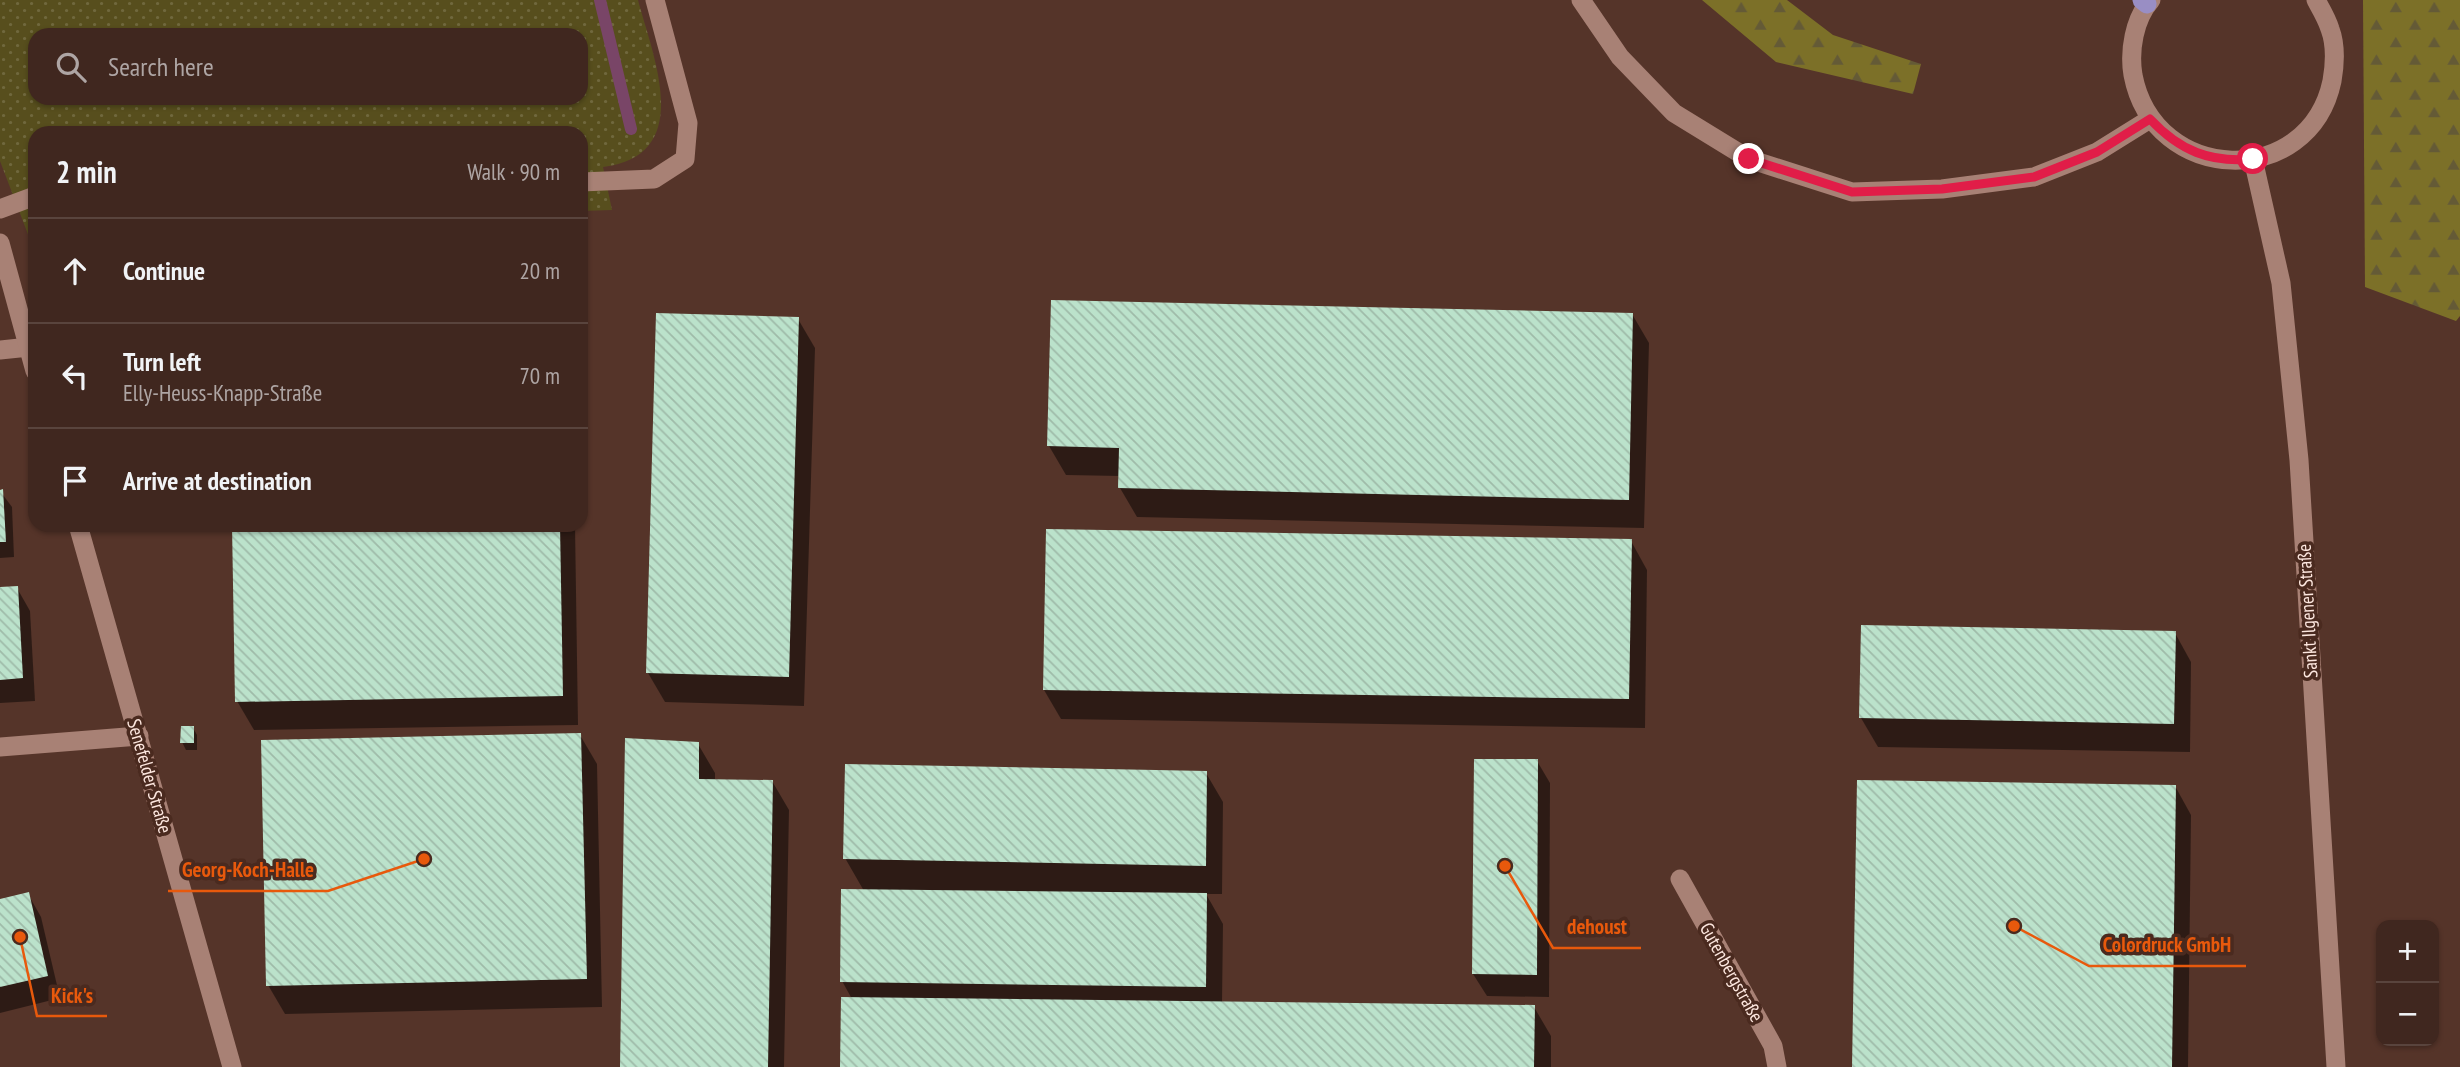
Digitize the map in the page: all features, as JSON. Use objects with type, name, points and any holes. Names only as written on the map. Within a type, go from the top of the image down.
[{"type":"street","points":[[588,182],[654,179],[685,159],[688,123],[655,0]]},
{"type":"street","points":[[1581,0],[1620,57],[1674,113],[1749,159],[1852,192],[1942,189],[2034,177],[2097,152],[2150,119]]},
{"type":"street","points":[[2147,1],[2135,32],[2131,62],[2137,92],[2150,119],[2185,149],[2207,158],[2253,159],[2284,147],[2302,133],[2311,125],[2329,96],[2335,63],[2331,29],[2316,0]]},
{"type":"street","name":"Sankt Ilgener Straße","points":[[2253,159],[2281,283],[2299,460],[2336,1067]]},
{"type":"street","points":[[0,209],[28,199]]},
{"type":"street","points":[[0,243],[28,343]]},
{"type":"street","points":[[0,350],[28,347]]},
{"type":"street","name":"Senefelder Straße","points":[[80,532],[232,1067]]},
{"type":"street","points":[[0,747],[139,736]]},
{"type":"street","name":"Gutenbergstraße","points":[[1680,878],[1773,1046],[1777,1067]]},
{"type":"shaded area","points":[[0,0],[638,0],[658,75],[661,100],[659,124],[650,144],[632,159],[603,167],[612,210],[588,211],[588,126],[28,126],[28,234],[0,161]]},
{"type":"green space","points":[[1702,0],[1787,0],[1833,35],[1921,64],[1913,94],[1776,62]]},
{"type":"green space","points":[[2363,0],[2460,0],[2460,316],[2456,321],[2365,287]]},
{"type":"building","points":[[1051,300],[1633,313],[1629,500],[1118,488],[1119,448],[1047,446]]},
{"type":"building","points":[[656,313],[799,317],[789,677],[646,673]]},
{"type":"building","points":[[3,489],[6,542],[0,542],[0,490]]},
{"type":"building","points":[[1046,529],[1632,539],[1629,699],[1043,690]]},
{"type":"building","points":[[232,532],[560,532],[563,696],[235,702]]},
{"type":"building","points":[[18,586],[23,678],[0,680],[0,587]]},
{"type":"building","points":[[1861,625],[2176,631],[2174,724],[1859,718]]},
{"type":"building","points":[[181,726],[194,726],[194,743],[180,743]]},
{"type":"building","points":[[581,733],[587,979],[266,986],[261,740]]},
{"type":"building","points":[[625,738],[699,742],[699,779],[773,780],[768,1067],[620,1067]]},
{"type":"building","points":[[1474,759],[1538,759],[1537,975],[1472,974]]},
{"type":"building","points":[[845,764],[1207,771],[1206,866],[843,859]]},
{"type":"building","points":[[1857,780],[2176,785],[2172,1067],[1852,1067]]},
{"type":"building","points":[[841,889],[1207,893],[1206,987],[840,982]]},
{"type":"building","points":[[29,892],[48,976],[0,987],[0,899]]},
{"type":"building","points":[[841,997],[1535,1005],[1534,1067],[840,1067]]},
{"type":"waterway","points":[[600,0],[631,129]]},
{"type":"place","name":"Georg-Koch-Halle","points":[[424,859]]},
{"type":"place","name":"dehoust","points":[[1505,866]]},
{"type":"place","name":"Colordruck GmbH","points":[[2014,926]]},
{"type":"place","name":"Kick's","points":[[20,937]]},
{"type":"route","points":[[1749,159],[1852,192],[1942,189],[2034,177],[2097,152],[2150,119],[2166,136],[2185,149],[2207,158],[2230,161],[2253,159]]}]
